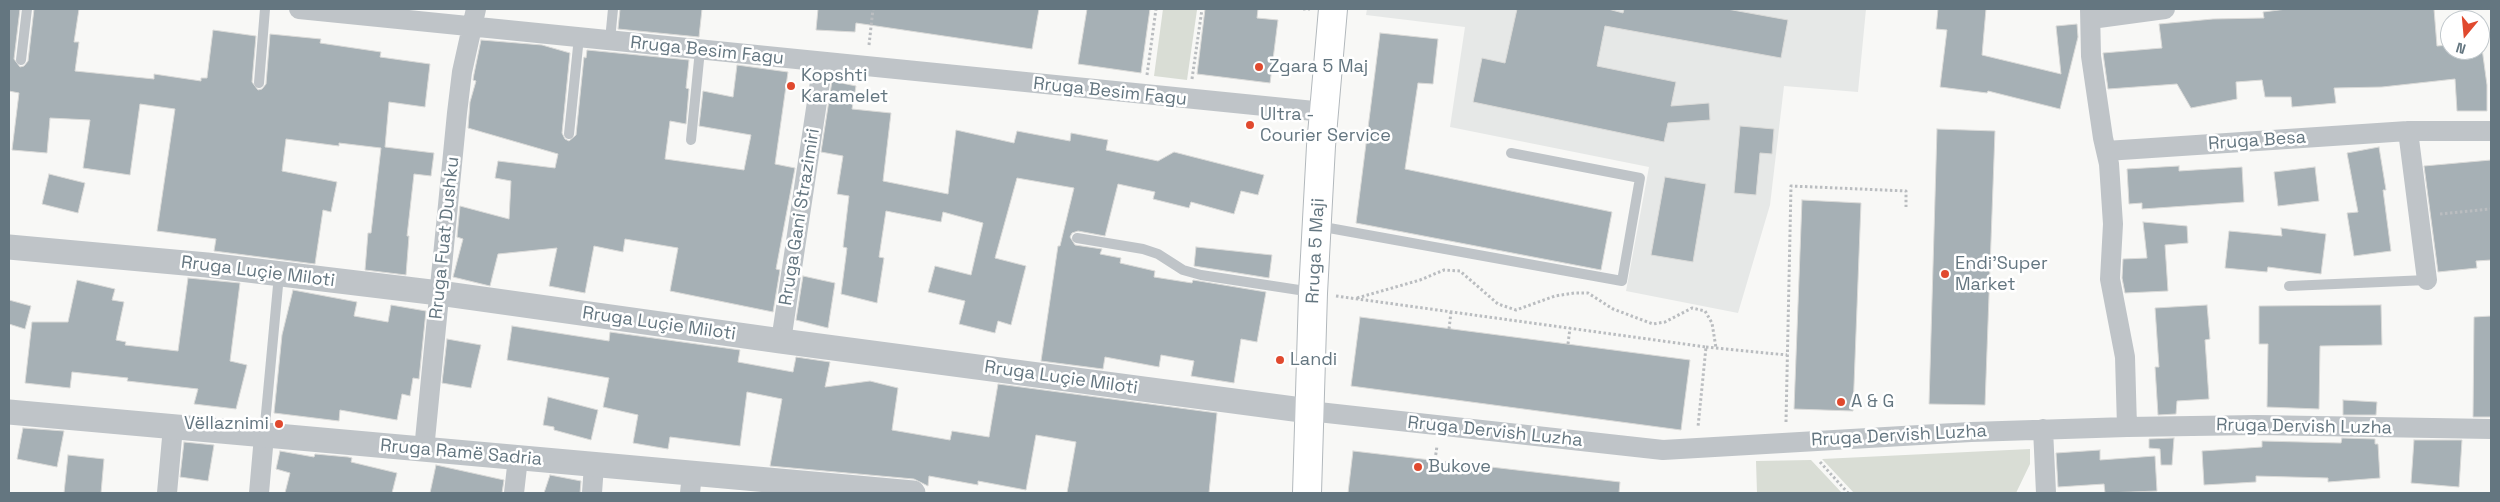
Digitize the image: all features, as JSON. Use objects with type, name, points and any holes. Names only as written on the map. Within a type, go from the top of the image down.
[{"type":"main road","name":"Rruga 5 Maji","points":[[1306,493],[1313,292],[1324,112],[1333,9]]},
{"type":"street","name":"Rruga Besim Fagu","points":[[299,9],[474,18],[579,37],[1324,112]]},
{"type":"street","points":[[2126,427],[2125,357],[2110,279],[2113,224],[2109,164],[2091,56],[2091,14],[2165,9]]},
{"type":"street","name":"Rruga Fuat Dushku","points":[[424,450],[459,97],[474,18]]},
{"type":"street","name":"Rruga Gani Strazimiri","points":[[782,342],[823,62]]},
{"type":"street","points":[[2408,131],[2427,280]]},
{"type":"street","name":"Rruga Besa","points":[[2106,150],[2408,131],[2491,132]]},
{"type":"street","name":"Rruga Luçie Miloti","points":[[9,248],[207,265],[439,293],[782,342],[1309,411]]},
{"type":"street","name":"Rruga Dervish Luzha","points":[[1309,411],[1653,449],[2043,429],[2126,427],[2258,425],[2491,429]]},
{"type":"street","name":"Rruga Ramë Sadria","points":[[9,412],[594,465],[691,484],[913,493]]},
{"type":"street","points":[[167,493],[173,427]]},
{"type":"street","points":[[2043,429],[2046,493]]},
{"type":"street","points":[[259,493],[264,436]]},
{"type":"street","points":[[514,493],[518,458]]},
{"type":"street","points":[[592,493],[594,465]]},
{"type":"lane","points":[[21,60],[27,9]]},
{"type":"lane","points":[[259,83],[265,9]]},
{"type":"lane","points":[[610,40],[613,9]]},
{"type":"lane","points":[[569,134],[579,37]]},
{"type":"lane","points":[[691,140],[700,50]]},
{"type":"lane","points":[[1318,226],[1622,281],[1640,178],[1510,153]]},
{"type":"lane","points":[[1077,238],[1143,249],[1158,254],[1183,270],[1201,275],[1313,292]]},
{"type":"lane","points":[[264,436],[279,275]]},
{"type":"lane","points":[[2289,286],[2427,280]]},
{"type":"path","points":[[869,52],[873,9]]},
{"type":"path","points":[[1144,95],[1156,9]]},
{"type":"path","points":[[1190,100],[1202,9]]},
{"type":"path","points":[[1848,493],[1793,442],[1787,355],[1790,186],[1906,191],[1906,207]]},
{"type":"path","points":[[2437,214],[2491,209]]},
{"type":"path","points":[[1354,298],[1420,280],[1444,270],[1460,271],[1498,304],[1516,310],[1555,296],[1588,293],[1614,309],[1653,324],[1665,322],[1692,308],[1705,311],[1712,323],[1716,348]]},
{"type":"path","points":[[1313,292],[1706,347],[1787,355]]},
{"type":"path","points":[[1449,328],[1451,312]]},
{"type":"path","points":[[1568,344],[1570,328]]},
{"type":"path","points":[[1696,448],[1706,347]]},
{"type":"shaded area","points":[[1163,9],[1197,10],[1187,80],[1154,76]]},
{"type":"shaded area","points":[[1367,9],[1866,9],[1858,92],[1784,86],[1770,205],[1738,313],[1626,291],[1649,167],[1450,127],[1465,27],[1366,15]]},
{"type":"shaded area","points":[[2030,449],[2030,464],[2016,493],[1854,493],[1822,459]]},
{"type":"shaded area","points":[[1811,460],[1842,493],[1757,493],[1756,461]]},
{"type":"building","points":[[9,9],[20,9],[14,59],[20,67],[24,66],[28,61],[34,9],[79,9],[74,42],[79,42],[75,71],[154,79],[154,74],[201,81],[201,78],[207,78],[213,30],[256,36],[252,82],[258,90],[262,89],[266,84],[270,34],[321,39],[320,43],[381,52],[380,57],[430,64],[425,107],[389,102],[385,147],[434,153],[431,176],[414,174],[407,236],[409,236],[406,275],[365,270],[368,233],[371,233],[381,148],[339,143],[339,146],[286,139],[282,171],[337,182],[331,212],[323,210],[315,264],[214,251],[216,239],[157,231],[175,109],[140,104],[130,175],[83,168],[90,120],[50,118],[47,153],[12,150],[19,93],[9,91]]},
{"type":"building","points":[[620,9],[702,9],[699,37],[618,29]]},
{"type":"building","points":[[818,9],[1039,9],[1032,49],[856,23],[855,32],[816,30]]},
{"type":"building","points":[[1087,9],[1150,9],[1141,73],[1078,64]]},
{"type":"building","points":[[1205,9],[1258,9],[1257,18],[1278,20],[1270,83],[1197,74]]},
{"type":"building","points":[[1517,9],[1608,9],[1623,13],[1624,9],[1727,9],[1788,20],[1781,58],[1605,26],[1597,66],[1676,82],[1671,106],[1709,103],[1710,120],[1668,123],[1664,142],[1473,102],[1482,58],[1505,63]]},
{"type":"building","points":[[1938,9],[1986,9],[1982,55],[2061,74],[2056,26],[2077,24],[2078,37],[2060,109],[1988,91],[1987,93],[1940,87],[1947,30],[1936,29]]},
{"type":"building","points":[[2287,9],[2434,9],[2437,46],[2440,46],[2440,60],[2484,60],[2487,85],[2487,111],[2457,111],[2455,79],[2382,87],[2334,88],[2336,103],[2292,107],[2291,97],[2265,97],[2262,80],[2236,82],[2237,99],[2191,108],[2177,84],[2108,89],[2103,53],[2162,48],[2159,24],[2213,19],[2264,18],[2263,12]]},
{"type":"building","points":[[1380,33],[1438,39],[1433,84],[1418,83],[1405,169],[1612,212],[1601,270],[1356,223]]},
{"type":"building","points":[[481,40],[542,45],[570,53],[562,133],[565,139],[569,141],[576,135],[584,57],[586,58],[587,50],[689,60],[686,88],[689,89],[686,124],[670,121],[665,159],[744,170],[751,135],[699,126],[703,91],[733,97],[737,65],[788,72],[775,164],[795,168],[776,269],[780,270],[773,312],[670,291],[678,248],[625,239],[623,252],[594,246],[585,293],[549,286],[557,248],[498,254],[490,286],[453,277],[463,239],[457,237],[460,206],[509,219],[511,181],[495,178],[498,161],[555,168],[558,154],[468,128],[470,102],[476,81],[473,80]]},
{"type":"building","points":[[832,81],[856,86],[852,109],[891,113],[883,181],[948,194],[956,130],[1014,143],[1017,131],[1070,141],[1071,133],[1108,140],[1106,150],[1158,161],[1174,152],[1264,175],[1258,195],[1241,191],[1234,214],[1191,202],[1189,208],[1153,199],[1155,192],[1118,184],[1105,236],[1078,231],[1072,233],[1070,237],[1075,245],[1102,249],[1100,254],[1121,258],[1120,263],[1155,271],[1154,277],[1192,283],[1193,280],[1266,292],[1257,342],[1241,339],[1234,383],[1191,376],[1194,361],[1161,355],[1159,367],[1105,357],[1103,369],[1041,361],[1058,246],[1060,246],[1074,188],[1017,178],[995,258],[1026,266],[1011,325],[998,321],[995,333],[959,324],[965,301],[928,292],[935,266],[971,275],[983,223],[943,212],[941,222],[886,211],[879,257],[884,258],[877,303],[841,294],[847,248],[843,247],[849,196],[837,194],[843,156],[821,152]]},
{"type":"building","points":[[1740,126],[1774,129],[1772,154],[1760,153],[1756,195],[1734,193]]},
{"type":"building","points":[[1937,129],[1995,131],[1985,405],[1929,404]]},
{"type":"building","points":[[2379,147],[2386,190],[2383,190],[2391,251],[2354,256],[2347,213],[2358,212],[2347,153]]},
{"type":"building","points":[[2491,160],[2491,260],[2476,261],[2477,268],[2438,272],[2424,166]]},
{"type":"building","points":[[2179,166],[2179,171],[2242,167],[2244,202],[2142,209],[2142,203],[2129,204],[2127,169]]},
{"type":"building","points":[[2315,167],[2319,201],[2278,206],[2274,172]]},
{"type":"building","points":[[49,174],[85,183],[78,213],[42,204]]},
{"type":"building","points":[[1665,177],[1706,184],[1693,262],[1651,255]]},
{"type":"building","points":[[1802,200],[1861,203],[1853,411],[1794,409]]},
{"type":"building","points":[[2143,222],[2187,226],[2188,243],[2165,245],[2168,291],[2125,293],[2122,278],[2123,259],[2147,258]]},
{"type":"building","points":[[2281,228],[2326,234],[2321,274],[2268,267],[2267,272],[2225,268],[2229,231],[2282,236]]},
{"type":"building","points":[[1196,247],[1272,255],[1269,278],[1194,266]]},
{"type":"building","points":[[803,276],[835,283],[828,328],[796,320]]},
{"type":"building","points":[[188,278],[240,283],[230,361],[247,365],[236,409],[194,404],[198,389],[127,381],[128,378],[72,372],[70,388],[25,383],[32,322],[68,322],[77,280],[115,289],[112,300],[124,302],[116,340],[126,342],[125,345],[178,351]]},
{"type":"building","points":[[293,290],[357,302],[354,316],[388,322],[391,305],[426,311],[419,379],[413,378],[410,396],[402,394],[397,420],[340,410],[339,421],[274,413],[282,335]]},
{"type":"building","points":[[9,300],[31,306],[25,329],[9,324]]},
{"type":"building","points":[[2207,305],[2210,339],[2205,340],[2209,399],[2177,401],[2176,414],[2158,415],[2155,367],[2159,367],[2155,308]]},
{"type":"building","points":[[2381,305],[2382,345],[2320,346],[2319,409],[2267,407],[2268,344],[2259,344],[2259,306]]},
{"type":"building","points":[[2491,316],[2491,417],[2473,417],[2474,317]]},
{"type":"building","points":[[1360,317],[1690,360],[1681,430],[1351,386]]},
{"type":"building","points":[[512,326],[609,341],[610,332],[740,350],[738,362],[793,372],[796,357],[830,362],[825,387],[870,381],[898,388],[892,430],[950,440],[952,431],[989,437],[998,384],[1217,413],[1209,493],[1067,493],[1076,442],[1036,435],[1026,490],[978,481],[978,485],[929,476],[928,486],[914,479],[770,466],[782,399],[747,392],[740,446],[670,437],[668,449],[633,443],[638,415],[603,407],[609,378],[507,360]]},
{"type":"building","points":[[447,339],[481,345],[471,388],[442,383]]},
{"type":"building","points":[[548,397],[598,410],[591,440],[543,425]]},
{"type":"building","points":[[2343,400],[2377,402],[2376,415],[2343,415]]},
{"type":"building","points":[[23,428],[64,431],[57,467],[17,459]]},
{"type":"building","points":[[2174,438],[2172,465],[2161,465],[2160,449],[2149,448],[2149,439]]},
{"type":"building","points":[[2342,438],[2375,439],[2375,444],[2378,444],[2380,478],[2328,482],[2328,478],[2256,476],[2256,482],[2204,485],[2202,451],[2262,447],[2262,441],[2341,443]]},
{"type":"building","points":[[2414,440],[2462,440],[2459,487],[2411,483]]},
{"type":"building","points":[[184,442],[214,445],[208,481],[180,477]]},
{"type":"building","points":[[2100,450],[2100,460],[2155,456],[2157,491],[2105,493],[2104,484],[2058,487],[2056,453]]},
{"type":"building","points":[[280,451],[314,457],[315,454],[348,457],[352,458],[351,462],[397,473],[392,493],[285,493],[290,473],[276,469]]},
{"type":"building","points":[[1353,451],[1620,482],[1619,493],[1348,493]]},
{"type":"building","points":[[68,455],[104,459],[101,493],[64,493]]},
{"type":"building","points":[[436,465],[504,480],[502,493],[430,493]]},
{"type":"building","points":[[550,475],[581,481],[580,493],[544,493]]},
{"type":"place","name":"Zgara 5 Maj","points":[[1259,67]]},
{"type":"place","name":"Kopshti Karamelet","points":[[791,86]]},
{"type":"place","name":"Ultra - Courier Service","points":[[1250,125]]},
{"type":"place","name":"Endi'Super Market","points":[[1945,274]]},
{"type":"place","name":"Landi","points":[[1280,360]]},
{"type":"place","name":"A & G","points":[[1841,402]]},
{"type":"place","name":"Vëllaznimi","points":[[279,424]]},
{"type":"place","name":"Bukove","points":[[1418,467]]}]
